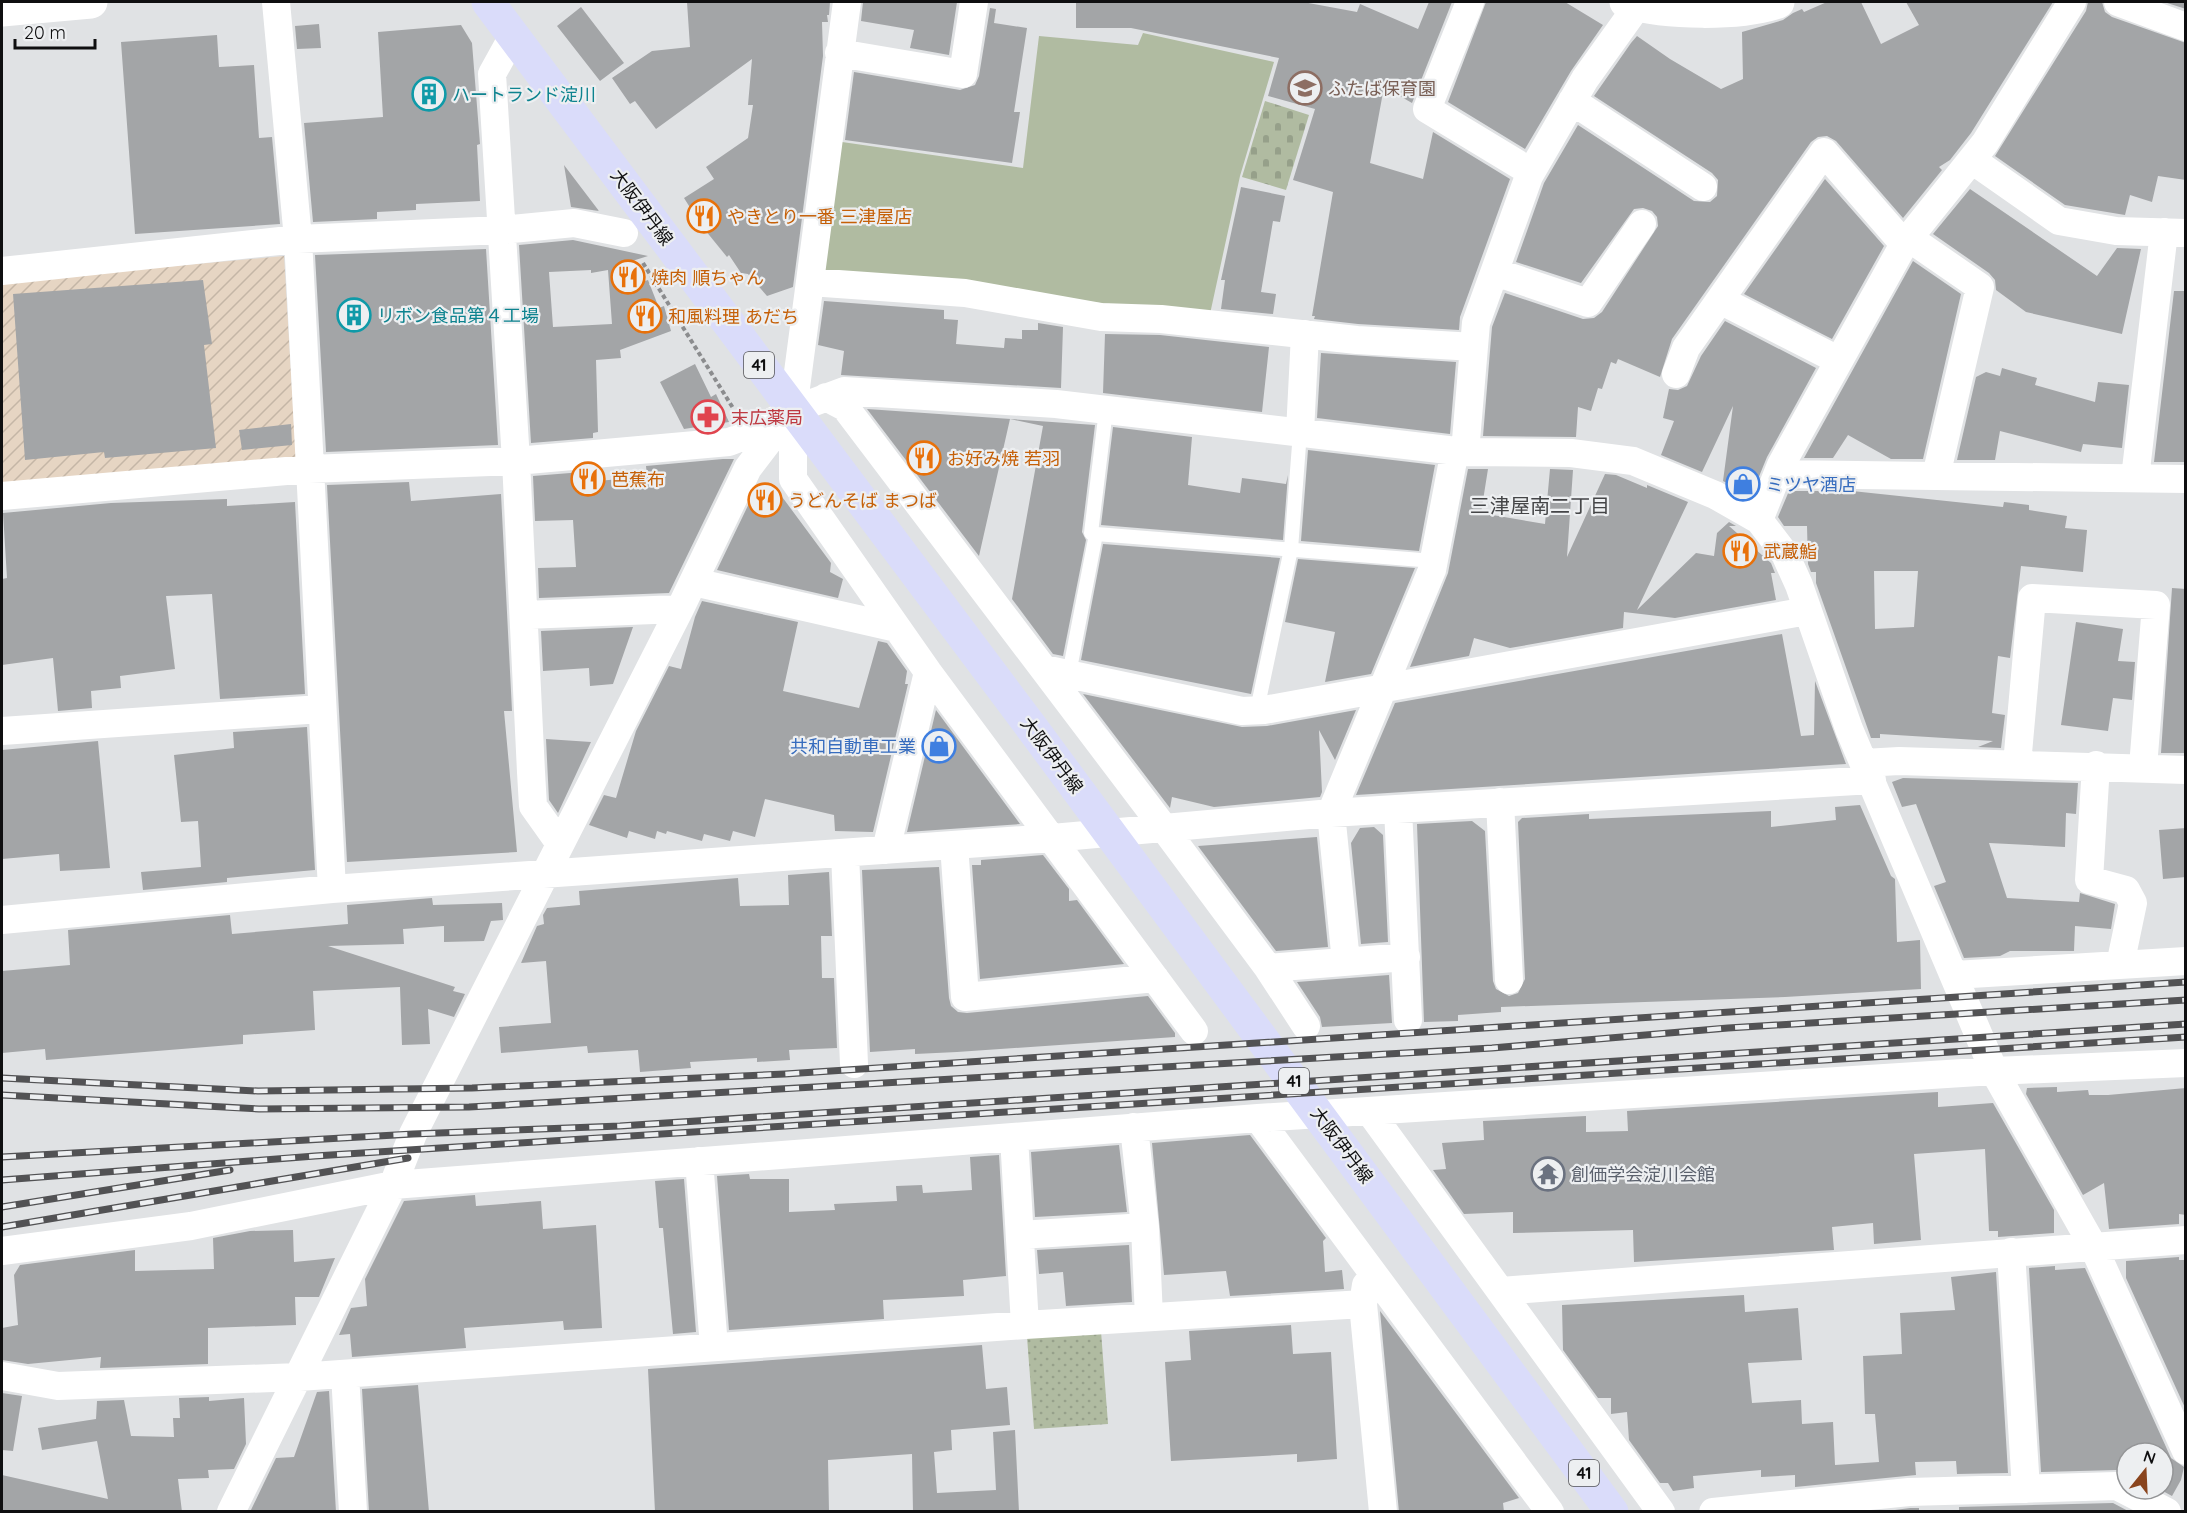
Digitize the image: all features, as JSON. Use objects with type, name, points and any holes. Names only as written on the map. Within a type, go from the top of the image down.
[{"type":"main road","name":"大阪伊丹線","points":[[488,2],[1032,728],[1612,1512]]},
{"type":"street","points":[[2,10],[91,2]]},
{"type":"street","points":[[276,2],[298,239],[332,889]]},
{"type":"street","points":[[847,2],[793,410],[795,485],[928,672],[1194,1030]]},
{"type":"street","points":[[839,53],[963,74],[974,2]]},
{"type":"street","points":[[1470,2],[1427,109],[1531,172]]},
{"type":"street","points":[[1346,962],[1331,813],[1434,561],[1460,451],[1476,322],[1531,172],[1572,101],[1651,4],[1714,11],[1758,8],[1778,2]]},
{"type":"street","points":[[1759,520],[1778,474],[1838,360],[1906,241],[1985,143],[2072,2]]},
{"type":"street","points":[[2118,2],[2186,27]]},
{"type":"street","points":[[513,36],[492,74],[516,461],[533,806],[560,844]]},
{"type":"street","points":[[1572,101],[1703,187]]},
{"type":"street","points":[[1676,374],[1686,348],[1824,152],[1906,241],[1980,287],[1936,476]]},
{"type":"street","points":[[1972,160],[2059,221],[2116,231],[2175,232],[2135,478]]},
{"type":"street","points":[[2,271],[298,239],[502,230],[574,223],[624,233]]},
{"type":"street","points":[[1495,272],[1588,303],[1642,224]]},
{"type":"street","points":[[810,282],[965,293],[1101,317],[1161,319],[1305,334],[1474,347]]},
{"type":"street","points":[[1720,300],[1838,360]]},
{"type":"street","points":[[1300,432],[1305,334]]},
{"type":"street","points":[[2,496],[309,469],[516,461],[729,442],[750,434],[793,410],[844,392],[1056,404],[1460,451],[1571,453],[1633,461],[1715,495],[1759,520],[1785,554],[1868,772],[1994,1071],[2093,1246],[2186,1451]]},
{"type":"street","points":[[826,397],[845,407],[1056,672],[1164,828],[1268,968],[1306,1026]]},
{"type":"street","points":[[231,1512],[393,1185],[412,1134],[543,874],[681,609],[748,468],[793,410]]},
{"type":"street","points":[[1778,474],[2186,479]]},
{"type":"street","points":[[694,582],[897,627]]},
{"type":"street","points":[[2017,764],[2032,598],[2156,605],[2143,767]]},
{"type":"street","points":[[524,615],[681,609]]},
{"type":"street","points":[[1056,672],[1242,711],[1257,710],[1807,611]]},
{"type":"street","points":[[886,850],[928,672]]},
{"type":"street","points":[[2,731],[321,709]]},
{"type":"street","points":[[2,920],[332,889],[1052,838],[1331,813],[1500,802],[1868,772],[1899,761],[2096,765],[2186,770]]},
{"type":"street","points":[[2096,765],[2089,880],[2127,890],[2133,903],[2120,965]]},
{"type":"street","points":[[1500,802],[1509,980]]},
{"type":"street","points":[[1398,808],[1408,1020]]},
{"type":"street","points":[[954,845],[965,997],[1155,978]]},
{"type":"street","points":[[845,853],[854,1064]]},
{"type":"street","points":[[1268,968],[1406,957]]},
{"type":"street","points":[[1954,975],[2186,961]]},
{"type":"street","points":[[2,1251],[191,1226],[393,1185],[1258,1118],[1994,1071],[2186,1063]]},
{"type":"street","points":[[1370,1112],[1661,1512]]},
{"type":"street","points":[[1258,1118],[1550,1512]]},
{"type":"street","points":[[1134,1127],[1145,1227],[1149,1317]]},
{"type":"street","points":[[1014,1137],[1025,1325]]},
{"type":"street","points":[[699,1161],[714,1347]]},
{"type":"street","points":[[1020,1234],[1145,1227]]},
{"type":"street","points":[[1501,1291],[2186,1239]]},
{"type":"street","points":[[2010,1252],[2026,1489]]},
{"type":"street","points":[[1369,1268],[1363,1304],[1383,1512]]},
{"type":"street","points":[[2,1376],[58,1386],[299,1377],[1025,1325],[1363,1304]]},
{"type":"street","points":[[345,1374],[353,1512]]},
{"type":"street","points":[[1713,1512],[1910,1502],[1997,1501],[2026,1489],[2117,1486],[2167,1512]]},
{"type":"lane","points":[[1096,537],[1091,533],[1106,410]]},
{"type":"lane","points":[[1257,710],[1290,549],[1300,432]]},
{"type":"lane","points":[[1056,672],[1096,534],[1290,549],[1393,560],[1434,561]]},
{"type":"shaded area","points":[[284,256],[296,458],[2,483],[2,282]]},
{"type":"green space","points":[[1143,33],[1274,62],[1240,176],[1210,314],[822,275],[842,142],[1023,168],[1039,36],[1138,45]]},
{"type":"green space","points":[[1265,101],[1309,115],[1286,190],[1242,177]]},
{"type":"green space","points":[[1101,1331],[1108,1424],[1034,1429],[1027,1337]]},
{"type":"building","points":[[687,2],[830,2],[828,22],[822,22],[823,56],[793,287],[767,296],[748,274],[741,273],[729,255],[727,257],[701,225],[684,198],[714,179],[706,167],[748,138],[753,105],[748,105],[752,59],[656,129],[635,101],[630,104],[612,78],[652,51],[690,47]]},
{"type":"building","points":[[863,2],[957,2],[949,55],[910,48],[914,30],[861,21]]},
{"type":"building","points":[[1076,2],[1303,2],[1357,12],[1360,4],[1418,29],[1429,2],[1452,2],[1412,103],[1384,87],[1370,163],[1423,179],[1433,132],[1510,179],[1460,317],[1459,330],[1358,324],[1314,319],[1315,316],[1312,316],[1333,192],[1293,180],[1315,109],[1268,96],[1279,58],[1131,28],[1076,28]]},
{"type":"building","points":[[1486,2],[1565,2],[1603,25],[1571,71],[1525,149],[1448,102]]},
{"type":"building","points":[[1827,2],[1861,2],[1881,44],[1919,25],[1906,2],[2053,2],[1971,133],[1950,160],[1939,167],[1942,170],[1903,218],[1836,141],[1827,136],[1818,137],[1811,142],[1672,339],[1660,377],[1618,359],[1616,364],[1611,362],[1602,389],[1598,388],[1591,411],[1578,407],[1576,437],[1483,436],[1492,327],[1505,293],[1583,319],[1594,318],[1602,312],[1658,226],[1657,217],[1652,211],[1643,208],[1634,209],[1581,283],[1516,262],[1544,183],[1578,125],[1694,201],[1710,202],[1717,196],[1718,180],[1712,173],[1594,96],[1631,43],[1637,36],[1670,59],[1721,89],[1743,79],[1742,32],[1783,20],[1802,9],[1804,12]]},
{"type":"building","points":[[2088,2],[2102,2],[2105,12],[2112,17],[2186,43],[2186,180],[2158,176],[2152,202],[2130,195],[2125,215],[2065,205],[1995,156],[2086,11]]},
{"type":"building","points":[[2164,2],[2186,2],[2186,9]]},
{"type":"building","points":[[581,7],[624,63],[600,81],[557,26]]},
{"type":"building","points":[[990,8],[996,9],[994,23],[1027,28],[1014,112],[1020,112],[1012,163],[845,140],[854,72],[960,90],[975,85],[979,76]]},
{"type":"building","points":[[319,24],[321,48],[297,49],[295,26]]},
{"type":"building","points":[[461,25],[472,43],[480,144],[477,145],[480,201],[416,204],[416,210],[377,212],[377,219],[313,222],[304,123],[383,117],[378,32]]},
{"type":"building","points":[[217,35],[219,67],[254,65],[259,138],[272,137],[280,224],[135,234],[121,42]]},
{"type":"building","points":[[564,165],[599,211],[571,207]]},
{"type":"building","points":[[1825,179],[1884,246],[1832,339],[1744,294]]},
{"type":"building","points":[[1241,187],[1285,196],[1280,222],[1273,221],[1261,292],[1276,294],[1273,314],[1221,309],[1225,280],[1221,280]]},
{"type":"building","points":[[1970,189],[2097,276],[2117,248],[2141,249],[2122,334],[2026,312],[1996,290],[1995,280],[1989,273],[1933,234]]},
{"type":"building","points":[[573,240],[648,256],[629,262],[631,268],[636,266],[642,282],[648,280],[659,308],[664,306],[671,331],[620,350],[621,358],[596,360],[598,432],[593,433],[593,438],[531,443],[519,245]],"holes":[[[591,270],[591,273],[608,270],[612,324],[553,327],[549,272]]]},
{"type":"building","name":"リボン食品第４工場","points":[[486,249],[498,445],[326,452],[315,255]]},
{"type":"building","points":[[1913,261],[1961,294],[1923,459],[1891,459],[1848,435],[1833,458],[1804,458]]},
{"type":"building","points":[[203,280],[212,344],[204,345],[216,448],[105,458],[104,452],[25,460],[13,294]]},
{"type":"building","points":[[2174,291],[2186,291],[2186,462],[2154,462]]},
{"type":"building","points":[[824,301],[944,310],[944,319],[958,320],[956,344],[1004,348],[1005,338],[1022,339],[1022,330],[1038,330],[1038,323],[1063,327],[1061,388],[841,375],[844,351],[818,345]]},
{"type":"building","points":[[1725,321],[1816,368],[1767,457],[1751,496],[1723,481],[1733,406],[1702,472],[1661,455],[1674,421],[1663,418],[1669,389],[1678,390],[1687,386],[1701,356]]},
{"type":"building","points":[[1105,334],[1160,335],[1269,347],[1262,412],[1103,393]]},
{"type":"building","points":[[1321,353],[1456,362],[1450,434],[1317,418]]},
{"type":"building","points":[[695,364],[711,397],[716,394],[729,422],[684,429],[660,382]]},
{"type":"building","points":[[2002,368],[2037,378],[2035,385],[2095,402],[2098,382],[2129,385],[2122,448],[2083,444],[2081,452],[2000,431],[1995,460],[1957,460],[1976,377],[1986,372],[2000,376]]},
{"type":"building","points":[[867,409],[1010,419],[979,556]]},
{"type":"building","points":[[1010,419],[1095,425],[1082,532],[1086,540],[1063,656],[1053,654],[1012,599],[1043,426]]},
{"type":"building","points":[[291,424],[292,445],[242,450],[239,430]]},
{"type":"building","points":[[1113,427],[1192,437],[1188,485],[1240,493],[1242,478],[1286,484],[1288,475],[1283,540],[1101,525]]},
{"type":"building","points":[[1308,450],[1435,465],[1419,551],[1301,541]]},
{"type":"building","points":[[734,459],[669,593],[539,598],[538,568],[576,567],[573,520],[535,521],[533,476],[595,471],[596,481],[647,477],[646,466]]},
{"type":"building","points":[[1468,469],[1488,469],[1481,513],[1545,524],[1550,469],[1573,470],[1567,557],[1605,474],[1616,475],[1647,488],[1647,485],[1688,502],[1637,610],[1696,553],[1714,556],[1717,533],[1729,522],[1736,526],[1729,526],[1771,563],[1775,573],[1771,573],[1776,600],[1675,618],[1624,612],[1623,628],[1510,648],[1474,638],[1469,656],[1410,667],[1448,573]]},
{"type":"building","points":[[409,482],[411,501],[501,494],[512,711],[504,711],[517,852],[347,862],[327,485]]},
{"type":"building","points":[[777,490],[831,563],[830,572],[843,579],[838,598],[717,570],[755,491],[763,498]]},
{"type":"building","points":[[1789,491],[1852,491],[2003,507],[2004,502],[2029,505],[2029,510],[2067,516],[2065,528],[2087,530],[2083,572],[2021,566],[2010,658],[1998,656],[1992,713],[2005,715],[2001,748],[1978,747],[1993,741],[1880,734],[1880,738],[1871,738],[1816,583],[1816,572],[1811,572],[1808,564],[1807,526],[1784,526],[1778,517]],"holes":[[[1874,571],[1918,571],[1914,627],[1875,629]]]},
{"type":"building","points":[[227,499],[227,506],[295,502],[305,694],[220,699],[212,594],[166,596],[175,669],[120,676],[121,688],[91,691],[92,708],[58,711],[53,658],[2,665],[2,579],[7,578],[3,513],[111,503]]},
{"type":"building","points":[[1103,544],[1280,558],[1251,694],[1081,660]]},
{"type":"building","points":[[1298,559],[1415,568],[1371,674],[1325,682],[1335,632],[1285,622]]},
{"type":"building","points":[[2172,588],[2186,589],[2186,753],[2161,753]]},
{"type":"building","points":[[702,601],[798,622],[783,691],[859,708],[878,641],[887,643],[907,671],[905,684],[908,684],[873,832],[835,831],[834,815],[765,799],[755,837],[733,831],[730,841],[704,834],[702,841],[667,831],[666,834],[657,831],[655,839],[629,831],[627,838],[589,825],[604,795],[616,798],[636,731],[669,666],[681,669],[695,617]]},
{"type":"building","points":[[2076,622],[2123,629],[2118,661],[2135,662],[2132,700],[2113,698],[2108,731],[2061,725]]},
{"type":"building","points":[[633,627],[613,684],[590,686],[589,668],[543,671],[541,631]]},
{"type":"building","points":[[1782,634],[1801,736],[1814,735],[1815,681],[1846,764],[1356,795],[1395,703]]},
{"type":"building","points":[[1083,694],[1242,727],[1267,726],[1356,710],[1335,760],[1319,730],[1322,792],[1320,797],[1214,807],[1172,797],[1170,808]]},
{"type":"building","points":[[936,710],[1020,824],[907,832]]},
{"type":"building","points":[[307,727],[315,870],[227,878],[227,882],[143,890],[141,872],[201,867],[198,821],[181,822],[174,755],[234,748],[233,732]]},
{"type":"building","points":[[546,739],[591,742],[558,813],[549,800]]},
{"type":"building","points":[[98,741],[110,868],[60,871],[59,854],[2,859],[2,750]]},
{"type":"building","points":[[1903,778],[2078,783],[2076,814],[2066,813],[2065,847],[1989,843],[2007,898],[2079,902],[2080,893],[2115,904],[2111,929],[2075,926],[2074,951],[2010,951],[2000,956],[1964,958],[1934,886],[1946,882],[1916,804],[1902,807],[1892,782]]},
{"type":"building","points":[[1860,805],[1891,876],[1895,879],[1897,942],[1920,940],[1921,989],[1785,997],[1501,1007],[1501,1012],[1458,1015],[1458,1021],[1424,1022],[1417,824],[1472,821],[1485,831],[1493,981],[1496,989],[1509,996],[1518,993],[1525,979],[1518,822],[1522,818],[1589,814],[1589,819],[1771,811],[1771,827],[1836,820],[1835,807]]},
{"type":"building","points":[[1374,827],[1383,835],[1388,942],[1361,944],[1351,843],[1360,828]]},
{"type":"building","points":[[2186,828],[2186,877],[2163,879],[2159,830]]},
{"type":"building","points":[[1317,837],[1328,947],[1276,951],[1198,846]]},
{"type":"building","points":[[1043,855],[1069,889],[1069,901],[1077,900],[1124,964],[980,979],[972,865],[981,865],[981,860]]},
{"type":"building","points":[[939,867],[949,998],[951,1006],[958,1012],[1148,996],[1175,1033],[1175,1037],[957,1052],[915,1054],[915,1049],[870,1052],[862,870]]},
{"type":"building","points":[[829,872],[832,936],[821,936],[822,978],[834,978],[837,1048],[789,1050],[790,1060],[757,1062],[757,1058],[690,1062],[691,1068],[640,1072],[638,1050],[588,1053],[587,1046],[501,1053],[499,1027],[551,1023],[546,961],[521,963],[537,926],[544,924],[543,915],[547,908],[580,905],[579,891],[738,878],[740,906],[789,905],[788,875]]},
{"type":"building","points":[[432,898],[433,905],[502,903],[503,920],[491,921],[484,941],[444,942],[444,926],[403,929],[404,944],[328,946],[455,987],[453,991],[465,994],[454,1017],[428,1009],[430,1044],[402,1045],[400,987],[313,991],[315,1030],[243,1035],[243,1044],[46,1060],[45,1049],[2,1053],[2,971],[70,965],[68,930],[230,915],[232,934],[348,924],[347,905]]},
{"type":"building","points":[[1389,975],[1392,1023],[1322,1027],[1320,1017],[1297,982]]},
{"type":"building","points":[[2057,1087],[2057,1092],[2088,1090],[2089,1095],[2186,1088],[2186,1215],[2179,1214],[2179,1224],[2109,1229],[2104,1183],[2083,1195],[2026,1094],[2027,1088]]},
{"type":"building","points":[[1938,1092],[1938,1107],[1993,1103],[2054,1210],[2054,1233],[1998,1237],[1998,1231],[1989,1231],[1985,1149],[1914,1154],[1921,1240],[1874,1244],[1873,1223],[1832,1227],[1834,1250],[1634,1262],[1633,1230],[1513,1233],[1513,1212],[1464,1214],[1433,1170],[1446,1169],[1442,1143],[1484,1140],[1483,1121],[1586,1116],[1586,1132],[1628,1131],[1627,1111]]},
{"type":"building","points":[[1250,1135],[1326,1238],[1323,1241],[1325,1272],[1342,1270],[1344,1289],[1230,1296],[1226,1271],[1164,1275],[1152,1143]]},
{"type":"building","points":[[1119,1145],[1127,1212],[1035,1217],[1031,1152]]},
{"type":"building","points":[[999,1155],[1006,1276],[963,1280],[964,1296],[883,1300],[884,1319],[729,1330],[717,1176],[749,1174],[750,1179],[789,1179],[789,1212],[835,1210],[834,1204],[897,1201],[896,1186],[922,1185],[923,1193],[972,1190],[970,1157]]},
{"type":"building","points":[[684,1179],[696,1332],[673,1334],[663,1228],[659,1228],[655,1181]]},
{"type":"building","points":[[475,1195],[476,1206],[541,1201],[543,1229],[596,1225],[602,1328],[564,1330],[563,1321],[464,1328],[466,1348],[352,1357],[350,1334],[339,1335],[351,1308],[367,1306],[365,1279],[404,1201]]},
{"type":"building","points":[[293,1230],[294,1262],[335,1258],[319,1297],[295,1297],[296,1325],[208,1328],[208,1364],[100,1368],[101,1357],[28,1364],[2,1360],[2,1328],[18,1325],[14,1275],[20,1265],[135,1250],[135,1271],[214,1269],[213,1238],[250,1231]]},
{"type":"building","points":[[1129,1245],[1132,1302],[1066,1306],[1063,1272],[1039,1274],[1037,1250]]},
{"type":"building","points":[[2179,1257],[2179,1260],[2186,1260],[2186,1410],[2126,1278],[2126,1261]]},
{"type":"building","points":[[2055,1266],[2055,1270],[2085,1268],[2163,1441],[2115,1441],[2115,1470],[2041,1472],[2029,1268]]},
{"type":"building","points":[[1996,1272],[2008,1473],[1957,1474],[1956,1461],[1915,1462],[1916,1475],[1795,1487],[1795,1475],[1761,1477],[1761,1470],[1693,1476],[1694,1488],[1673,1491],[1668,1483],[1660,1483],[1629,1440],[1627,1412],[1611,1414],[1611,1398],[1598,1398],[1563,1350],[1562,1305],[1744,1295],[1745,1312],[1798,1308],[1802,1360],[1748,1363],[1752,1403],[1801,1400],[1802,1424],[1833,1422],[1835,1465],[1879,1462],[1875,1414],[1865,1414],[1863,1356],[1902,1354],[1900,1313],[1955,1310],[1951,1277]]},
{"type":"building","points":[[1380,1311],[1519,1498],[1503,1503],[1504,1512],[1399,1512]]},
{"type":"building","points":[[1291,1325],[1293,1354],[1331,1352],[1337,1459],[1297,1462],[1297,1454],[1171,1461],[1165,1362],[1191,1360],[1189,1331]]},
{"type":"building","points":[[982,1345],[986,1389],[1007,1387],[1010,1425],[951,1430],[952,1450],[934,1452],[937,1493],[996,1490],[993,1432],[1015,1430],[1019,1512],[913,1512],[912,1454],[828,1460],[829,1512],[655,1512],[648,1369]]},
{"type":"building","points":[[418,1385],[429,1512],[369,1512],[362,1389]]},
{"type":"building","points":[[329,1391],[336,1512],[250,1512],[276,1458],[294,1457],[317,1392]]},
{"type":"building","points":[[2,1393],[22,1396],[13,1451],[2,1450]]},
{"type":"building","points":[[209,1397],[209,1401],[244,1398],[246,1444],[234,1469],[208,1470],[209,1478],[178,1479],[182,1512],[2,1512],[2,1475],[108,1499],[97,1441],[42,1450],[38,1428],[96,1419],[97,1401],[124,1400],[131,1436],[174,1437],[173,1418],[180,1418],[179,1398]]},
{"type":"building","points":[[2175,1461],[2184,1467],[2181,1480],[2175,1491]]},
{"type":"building","points":[[2113,1503],[2130,1512],[1959,1512],[1959,1507]]},
{"type":"building","points":[[1910,1508],[1919,1508],[1919,1512],[1880,1512]]},
{"type":"railway","points":[[2,1078],[258,1091],[472,1088],[785,1074],[2186,982]]},
{"type":"railway","points":[[2,1095],[259,1109],[469,1107],[1492,1048],[1728,1028],[2186,1000]]},
{"type":"railway","points":[[2,1157],[413,1134],[620,1126],[2186,1024]]},
{"type":"railway","points":[[2,1180],[315,1156],[2186,1037]]},
{"type":"railway","points":[[2,1227],[408,1158]]},
{"type":"railway","points":[[2,1207],[230,1170]]},
{"type":"place","name":"ふたば保育園","points":[[1305,88]]},
{"type":"place","name":"ハートランド淀川","points":[[429,94]]},
{"type":"place","name":"やきとり一番 三津屋店","points":[[704,216]]},
{"type":"place","name":"焼肉 順ちゃん","points":[[628,277]]},
{"type":"place","name":"リボン食品第４工場","points":[[354,315]]},
{"type":"place","name":"和風料理 あだち","points":[[645,316]]},
{"type":"place","name":"末広薬局","points":[[708,417]]},
{"type":"place","name":"お好み焼 若羽","points":[[924,458]]},
{"type":"place","name":"芭蕉布","points":[[588,479]]},
{"type":"place","name":"ミツヤ酒店","points":[[1743,484]]},
{"type":"place","name":"うどんそば まつば","points":[[765,500]]},
{"type":"place","name":"武蔵鮨","points":[[1740,551]]},
{"type":"place","name":"共和自動車工業","points":[[939,746]]},
{"type":"place","name":"創価学会淀川会館","points":[[1548,1174]]},
{"type":"district","name":"三津屋南二丁目","points":[[1540,505]]}]
